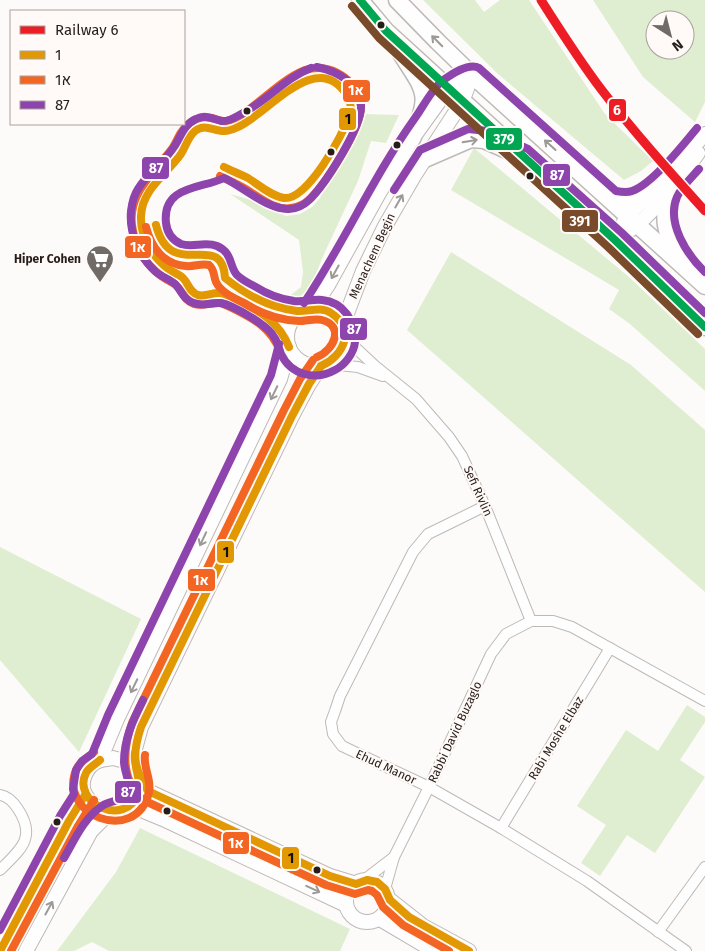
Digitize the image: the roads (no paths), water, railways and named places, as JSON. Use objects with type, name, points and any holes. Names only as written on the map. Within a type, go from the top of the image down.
[{"type":"highway","points":[[360,0],[386,31],[419,80],[424,97],[422,116],[412,139]]},
{"type":"highway","points":[[397,0],[472,75],[705,286]]},
{"type":"highway","points":[[386,31],[615,240],[705,327]]},
{"type":"highway","points":[[425,159],[471,139],[484,140],[521,156]]},
{"type":"highway","points":[[668,192],[664,212],[665,224],[671,243],[686,268]]},
{"type":"highway","points":[[612,201],[623,203],[636,201],[651,193]]},
{"type":"main road","name":"Menachem Begin","points":[[312,309],[328,285],[378,193],[412,139],[448,89],[472,75]]},
{"type":"main road","name":"Menachem Begin","points":[[342,324],[362,271],[398,202],[462,102],[472,75]]},
{"type":"main road","points":[[615,240],[633,219],[651,193],[705,134]]},
{"type":"main road","points":[[633,219],[668,192],[705,142]]},
{"type":"main road","points":[[26,951],[91,831],[117,810],[135,800],[140,785],[135,749],[141,727],[309,384],[324,365],[341,352],[345,338],[342,324],[331,312],[322,309],[312,309],[302,312],[290,325],[287,337],[290,347],[293,354],[300,361],[312,366],[324,365]]},
{"type":"main road","points":[[100,760],[280,379],[290,347]]},
{"type":"main road","points":[[346,904],[139,809],[117,810],[94,804],[85,795],[83,789],[85,774],[89,768],[100,760],[113,758],[121,760],[129,764],[148,791],[156,795],[330,876],[360,882],[377,882],[388,895],[423,926],[470,951]]},
{"type":"main road","points":[[0,951],[69,821],[85,795]]},
{"type":"main road","points":[[360,882],[348,893],[346,904],[350,914],[360,922],[371,922],[380,919],[386,912],[388,895]]},
{"type":"main road","points":[[380,919],[434,951]]},
{"type":"street","name":"Sefi Rivlin","points":[[345,338],[416,399],[449,437],[462,456],[485,506],[531,621]]},
{"type":"street","name":"Sefi Rivlin","points":[[324,365],[358,367],[393,380]]},
{"type":"street","name":"Ehud Manor","points":[[485,506],[428,534],[413,552],[340,696],[331,722],[333,734],[342,746],[429,787],[501,828],[586,881],[686,951]]},
{"type":"street","points":[[531,621],[553,621],[572,628],[705,701]]},
{"type":"street","name":"Rabbi David Buzaglo","points":[[388,895],[394,857],[492,654],[506,634],[531,621]]},
{"type":"street","name":"Rabi Moshe Elbaz","points":[[501,828],[610,648]]},
{"type":"street","points":[[0,795],[17,807],[25,820],[27,838],[20,850],[0,870]]},
{"type":"street","name":"Rabbi David Buzaglo","points":[[360,882],[394,857]]},
{"type":"street","points":[[658,932],[705,867]]},
{"type":"rail line","name":"6","points":[[541,0],[601,89],[638,136],[705,211]]},
{"type":"place","name":"Hiper Cohen","points":[[100,283]]}]
